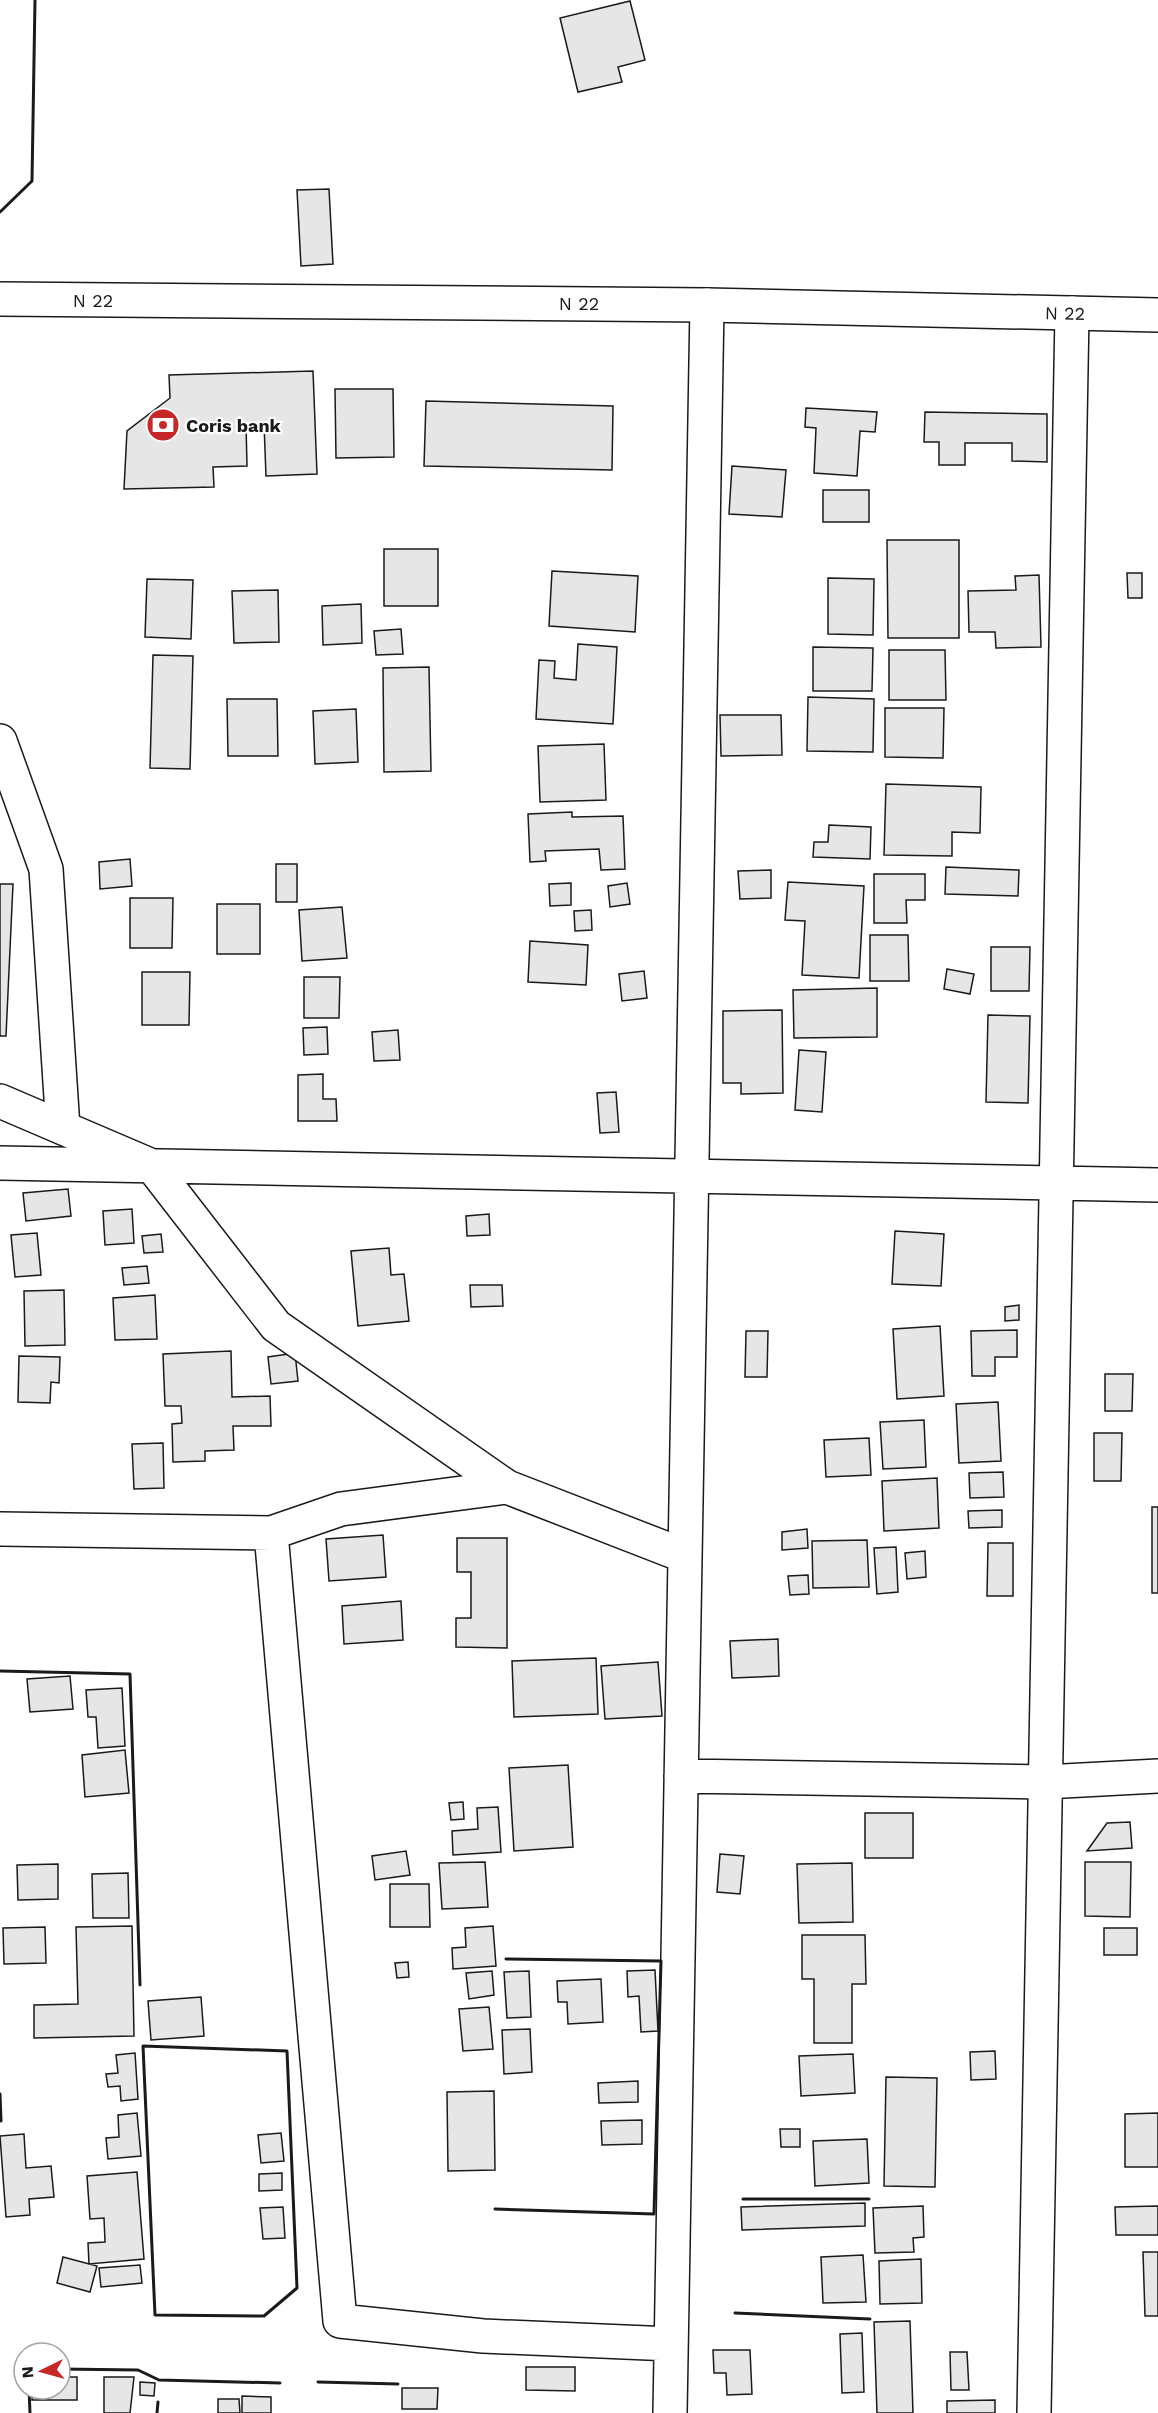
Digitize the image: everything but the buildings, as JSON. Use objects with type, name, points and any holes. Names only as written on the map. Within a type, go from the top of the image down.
[{"type":"street","name":"N 22","points":[[0,299],[707,304],[1158,315]]},
{"type":"street","points":[[670,2413],[707,304]]},
{"type":"street","points":[[1034,2413],[1072,313]]},
{"type":"street","points":[[0,741],[46,869],[63,1128]]},
{"type":"street","points":[[0,1101],[152,1166],[276,1326],[507,1487],[685,1556]]},
{"type":"street","points":[[0,1163],[1158,1185]]},
{"type":"street","points":[[0,1529],[271,1533],[341,1509],[507,1487]]},
{"type":"street","points":[[271,1533],[340,2321],[483,2336],[671,2344]]},
{"type":"street","points":[[681,1776],[1045,1782],[1158,1776]]},
{"type":"wall","points":[[0,212],[32,181],[35,0]]},
{"type":"wall","points":[[0,1671],[130,1674],[140,1985]]},
{"type":"wall","points":[[495,2209],[654,2214],[661,1961],[506,1959]]},
{"type":"wall","points":[[143,2046],[287,2051],[297,2288],[264,2316],[155,2315],[143,2046]]},
{"type":"wall","points":[[0,2094],[1,2121]]},
{"type":"wall","points":[[743,2199],[869,2199]]},
{"type":"wall","points":[[735,2313],[870,2319]]},
{"type":"wall","points":[[72,2369],[138,2370],[159,2380],[280,2383]]},
{"type":"wall","points":[[318,2382],[398,2384]]},
{"type":"wall","points":[[30,2401],[30,2413]]},
{"type":"wall","points":[[157,2413],[158,2402]]},
{"type":"place","name":"Coris bank","points":[[163,425]]}]
